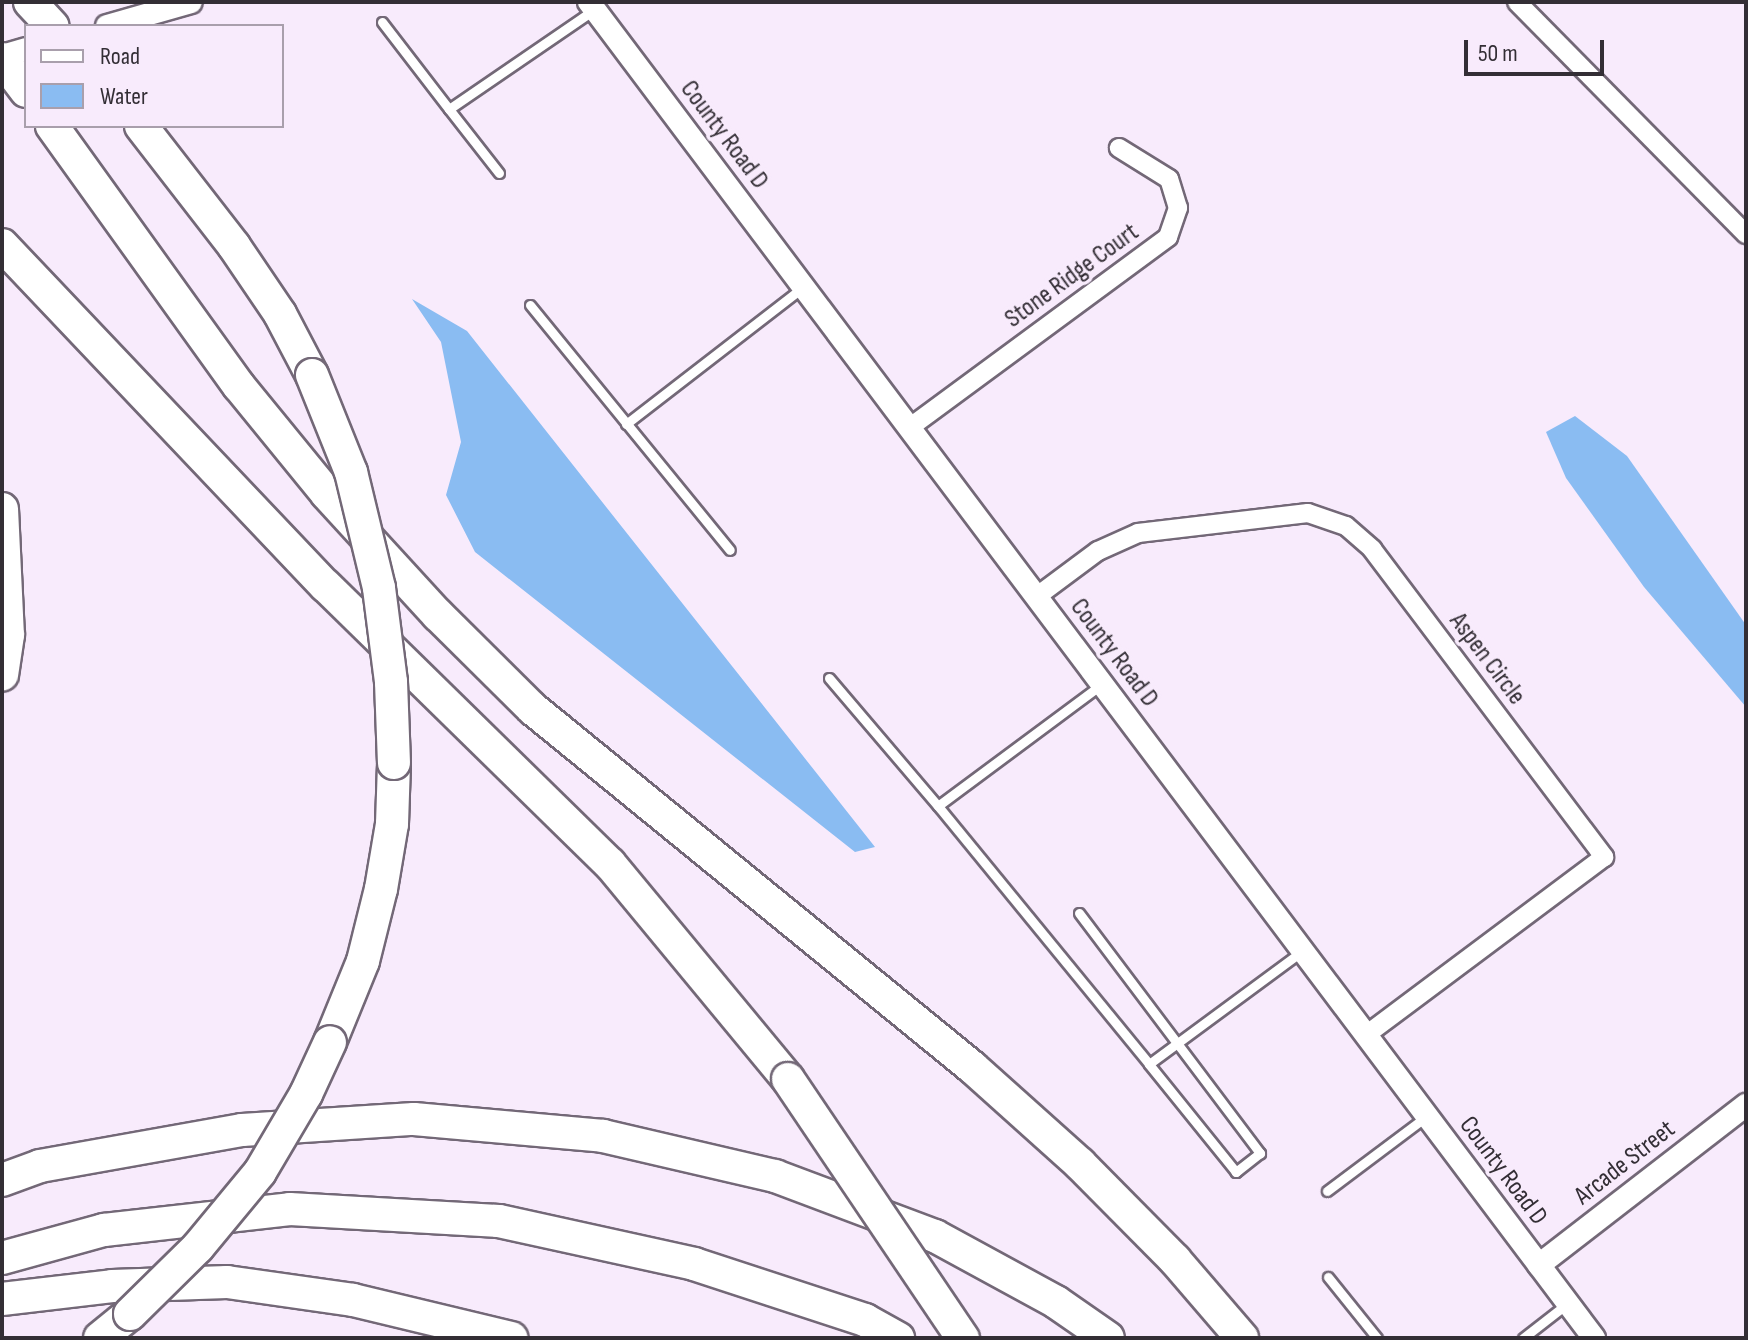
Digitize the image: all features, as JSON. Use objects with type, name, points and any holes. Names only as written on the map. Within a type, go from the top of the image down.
[{"type":"highway","points":[[30,2],[50,24]]},
{"type":"highway","points":[[2,58],[24,88]]},
{"type":"highway","points":[[53,128],[239,386],[327,494],[438,615],[533,709],[972,1067],[1080,1164],[1175,1260],[1242,1338]]},
{"type":"highway","points":[[100,1338],[130,1314],[198,1247],[260,1172],[306,1094],[363,961],[381,889],[392,824],[394,763],[391,682],[379,588],[351,472],[312,375],[280,314],[234,246],[143,128]]},
{"type":"highway","points":[[2,245],[270,530],[610,864],[788,1079],[963,1338]]},
{"type":"highway","points":[[2,509],[8,635],[2,675]]},
{"type":"highway","points":[[2,1180],[40,1166],[242,1130],[414,1119],[603,1136],[775,1176],[935,1236],[1056,1302],[1108,1338]]},
{"type":"highway","points":[[2,1258],[104,1230],[290,1209],[499,1221],[694,1264],[865,1320],[898,1338]]},
{"type":"highway","points":[[2,1299],[112,1286],[227,1282],[353,1300],[511,1338]]},
{"type":"street","points":[[114,24],[191,2]]},
{"type":"street","points":[[1517,2],[1746,234]]},
{"type":"street","name":"County Road D","points":[[592,6],[1594,1338]]},
{"type":"street","points":[[2,58],[24,50]]},
{"type":"street","name":"Stone Ridge Court","points":[[909,428],[1168,237],[1178,208],[1169,179],[1119,148]]},
{"type":"street","name":"Aspen Circle","points":[[1036,597],[1117,540],[1138,533],[1288,513],[1318,515],[1346,526],[1363,539],[1391,574],[1604,857],[1366,1035]]},
{"type":"street","name":"Arcade Street","points":[[1539,1265],[1746,1105]]},
{"type":"lane","points":[[449,109],[592,6]]},
{"type":"lane","points":[[382,22],[499,173]]},
{"type":"lane","points":[[626,424],[803,287]]},
{"type":"lane","points":[[530,305],[730,550]]},
{"type":"lane","points":[[829,678],[938,806],[1236,1172],[1260,1153],[1079,913]]},
{"type":"lane","points":[[938,806],[1102,684]]},
{"type":"lane","points":[[1149,1064],[1302,951]]},
{"type":"lane","points":[[1327,1191],[1427,1116]]},
{"type":"lane","points":[[1328,1277],[1377,1338]]},
{"type":"lane","points":[[1523,1338],[1568,1303]]},
{"type":"water","points":[[412,299],[467,331],[875,847],[855,852],[475,552],[446,495],[461,442],[441,342]]},
{"type":"water","points":[[1575,416],[1627,456],[1746,625],[1746,707],[1644,587],[1566,478],[1546,432]]}]
